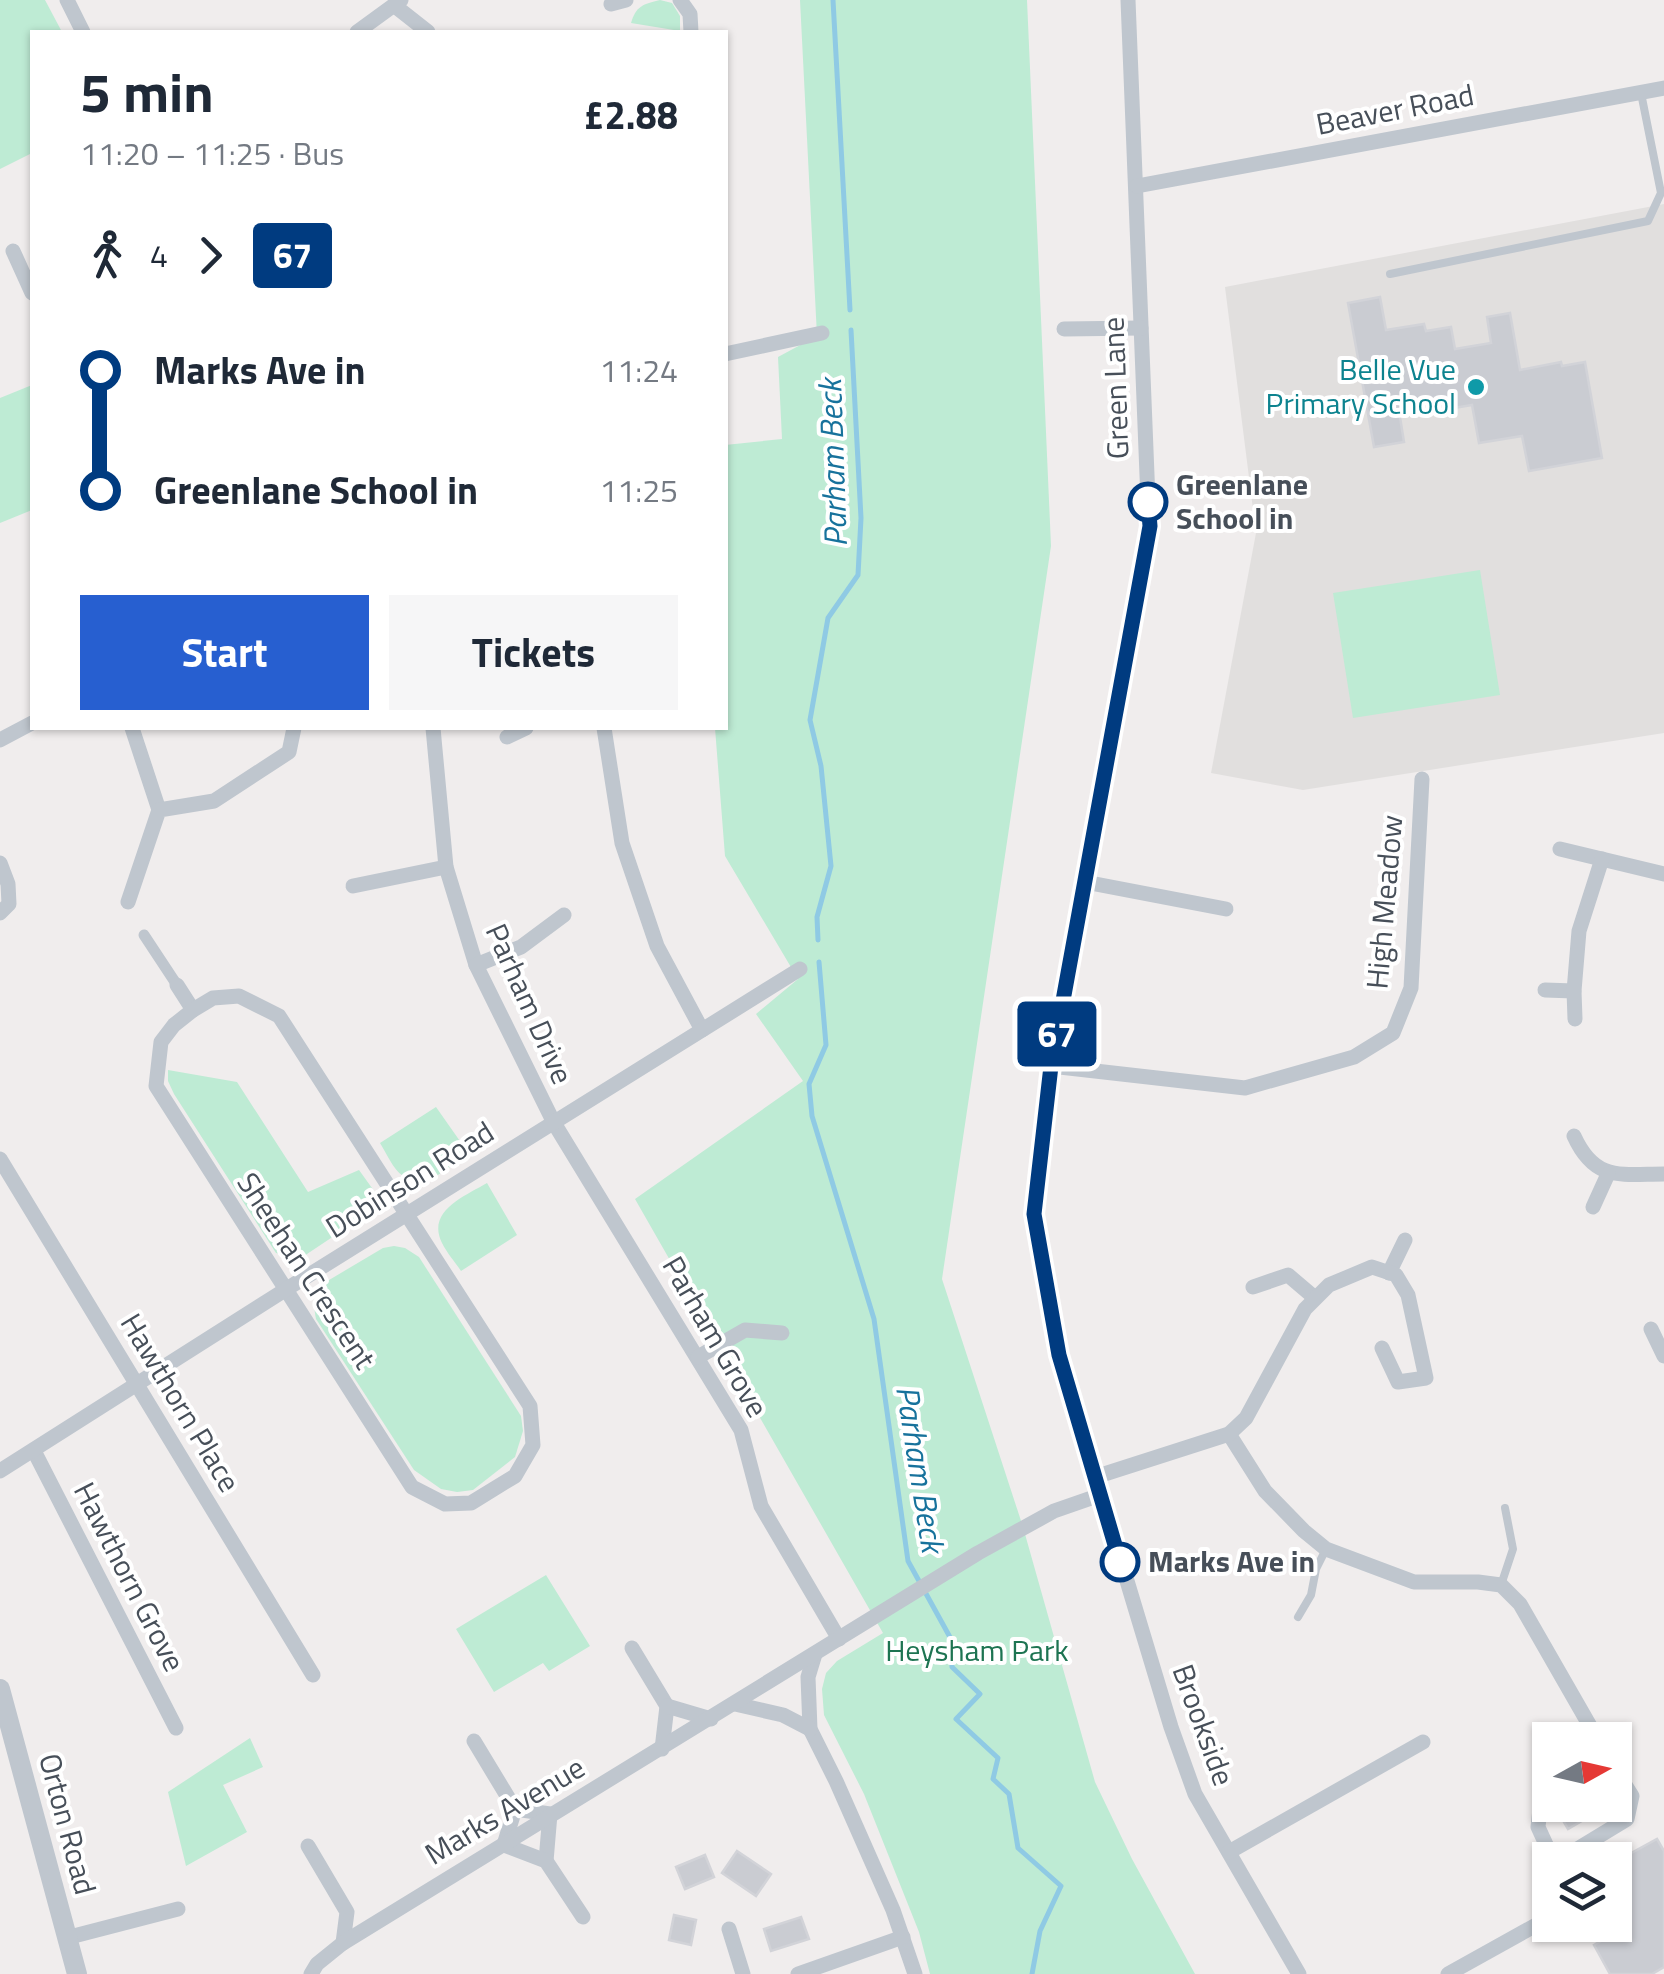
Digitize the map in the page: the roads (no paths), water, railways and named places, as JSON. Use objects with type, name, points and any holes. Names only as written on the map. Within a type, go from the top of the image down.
[{"type":"street","points":[[66,0],[82,30]]},
{"type":"street","points":[[680,0],[690,14],[691,30]]},
{"type":"street","name":"Green Lane","points":[[1095,1478],[1059,1355],[1034,1214],[1051,1066],[1150,526],[1128,0]]},
{"type":"street","points":[[361,30],[398,3],[426,30]]},
{"type":"street","name":"Beaver Road","points":[[1137,186],[1664,88]]},
{"type":"street","points":[[12,251],[30,289]]},
{"type":"street","points":[[1064,330],[1142,328]]},
{"type":"street","points":[[728,353],[822,333]]},
{"type":"street","points":[[0,740],[30,724]]},
{"type":"street","points":[[128,902],[159,810],[133,730]]},
{"type":"street","points":[[159,810],[214,801],[290,752],[294,730]]},
{"type":"street","name":"Parham Drive","points":[[433,730],[446,867],[476,965],[554,1124]]},
{"type":"street","points":[[507,738],[522,730]]},
{"type":"street","points":[[604,730],[622,843],[658,946],[702,1030]]},
{"type":"street","name":"High Meadow","points":[[1051,1066],[1245,1088],[1354,1056],[1393,1034],[1411,988],[1422,779]]},
{"type":"street","points":[[1560,848],[1664,874]]},
{"type":"street","points":[[1576,1019],[1579,931],[1602,859]]},
{"type":"street","points":[[0,864],[8,884],[9,904],[0,913]]},
{"type":"street","points":[[353,886],[446,867]]},
{"type":"street","points":[[1085,882],[1226,908]]},
{"type":"street","points":[[476,965],[521,947],[564,916]]},
{"type":"street","points":[[144,934],[193,1010]]},
{"type":"street","name":"Dobinson Road","points":[[0,1472],[800,969]]},
{"type":"street","points":[[1545,990],[1574,991]]},
{"type":"street","name":"Sheehan Crescent","points":[[239,996],[279,1016],[406,1214],[530,1406],[533,1445],[515,1476],[471,1503],[445,1504],[412,1486],[156,1086],[161,1042],[174,1025],[213,998],[239,996]]},
{"type":"street","name":"Parham Grove","points":[[554,1124],[741,1430],[761,1506],[838,1639]]},
{"type":"street","points":[[1574,1136],[1582,1155],[1608,1174],[1664,1174]]},
{"type":"street","name":"Hawthorn Place","points":[[0,1159],[313,1675]]},
{"type":"street","points":[[1593,1207],[1608,1174]]},
{"type":"street","points":[[1390,1272],[1405,1240]]},
{"type":"street","points":[[1095,1478],[1229,1434],[1246,1418],[1304,1309],[1329,1285],[1372,1267],[1396,1274],[1408,1296],[1426,1378],[1398,1382],[1382,1348]]},
{"type":"street","points":[[1253,1286],[1288,1275],[1316,1298]]},
{"type":"street","points":[[1652,1329],[1664,1356]]},
{"type":"street","points":[[698,1357],[745,1330],[782,1332]]},
{"type":"street","points":[[1229,1434],[1265,1491],[1326,1549],[1414,1582],[1501,1585],[1520,1604],[1588,1722]]},
{"type":"street","name":"Hawthorn Grove","points":[[34,1451],[176,1728]]},
{"type":"street","name":"Brookside","points":[[1095,1478],[1170,1727],[1195,1794],[1299,1974]]},
{"type":"street","name":"Marks Avenue","points":[[311,1974],[317,1964],[343,1943],[379,1920],[838,1639],[1023,1527],[1100,1495]]},
{"type":"street","points":[[632,1648],[667,1706],[662,1749]]},
{"type":"street","points":[[816,1654],[808,1677],[810,1729],[903,1937],[915,1974]]},
{"type":"street","name":"Orton Road","points":[[0,1689],[77,1974]]},
{"type":"street","points":[[735,1704],[783,1714],[810,1729]]},
{"type":"street","points":[[667,1706],[712,1718]]},
{"type":"street","points":[[474,1741],[515,1809],[504,1844],[546,1861],[583,1918]]},
{"type":"street","points":[[1230,1852],[1423,1742]]},
{"type":"street","points":[[515,1809],[550,1814],[546,1861]]},
{"type":"street","points":[[1539,1822],[1550,1851],[1572,1854],[1621,1822]]},
{"type":"street","points":[[308,1846],[346,1912],[343,1943]]},
{"type":"street","points":[[66,1938],[178,1909]]},
{"type":"street","points":[[346,1912],[379,1920]]},
{"type":"street","points":[[1448,1974],[1532,1927]]},
{"type":"street","points":[[729,1929],[743,1974]]},
{"type":"street","points":[[798,1974],[903,1937]]},
{"type":"lane","points":[[1390,274],[1648,221],[1660,193],[1641,92]]},
{"type":"lane","points":[[1501,1585],[1513,1549],[1504,1508]]},
{"type":"lane","points":[[1298,1617],[1311,1594],[1316,1569],[1326,1549]]},
{"type":"waterway","name":"Parham Beck","points":[[833,0],[850,310]]},
{"type":"waterway","name":"Parham Beck","points":[[818,940],[817,917],[831,866],[821,766],[810,720],[828,618],[858,575],[861,518],[851,330]]},
{"type":"waterway","name":"Parham Beck","points":[[819,962],[826,1045],[809,1084],[812,1116],[874,1319],[908,1561],[951,1639],[952,1667],[980,1694],[956,1719],[998,1758],[993,1779],[1009,1794],[1018,1848],[1061,1886],[1040,1931],[1032,1974]]},
{"type":"place","name":"Belle Vue Primary School","points":[[1476,387]]},
{"type":"place","name":"Greenlane School in","points":[[1148,502]]},
{"type":"place","name":"Marks Ave in","points":[[1120,1562]]},
{"type":"park label","name":"Heysham Park","points":[[977,1651]]}]
